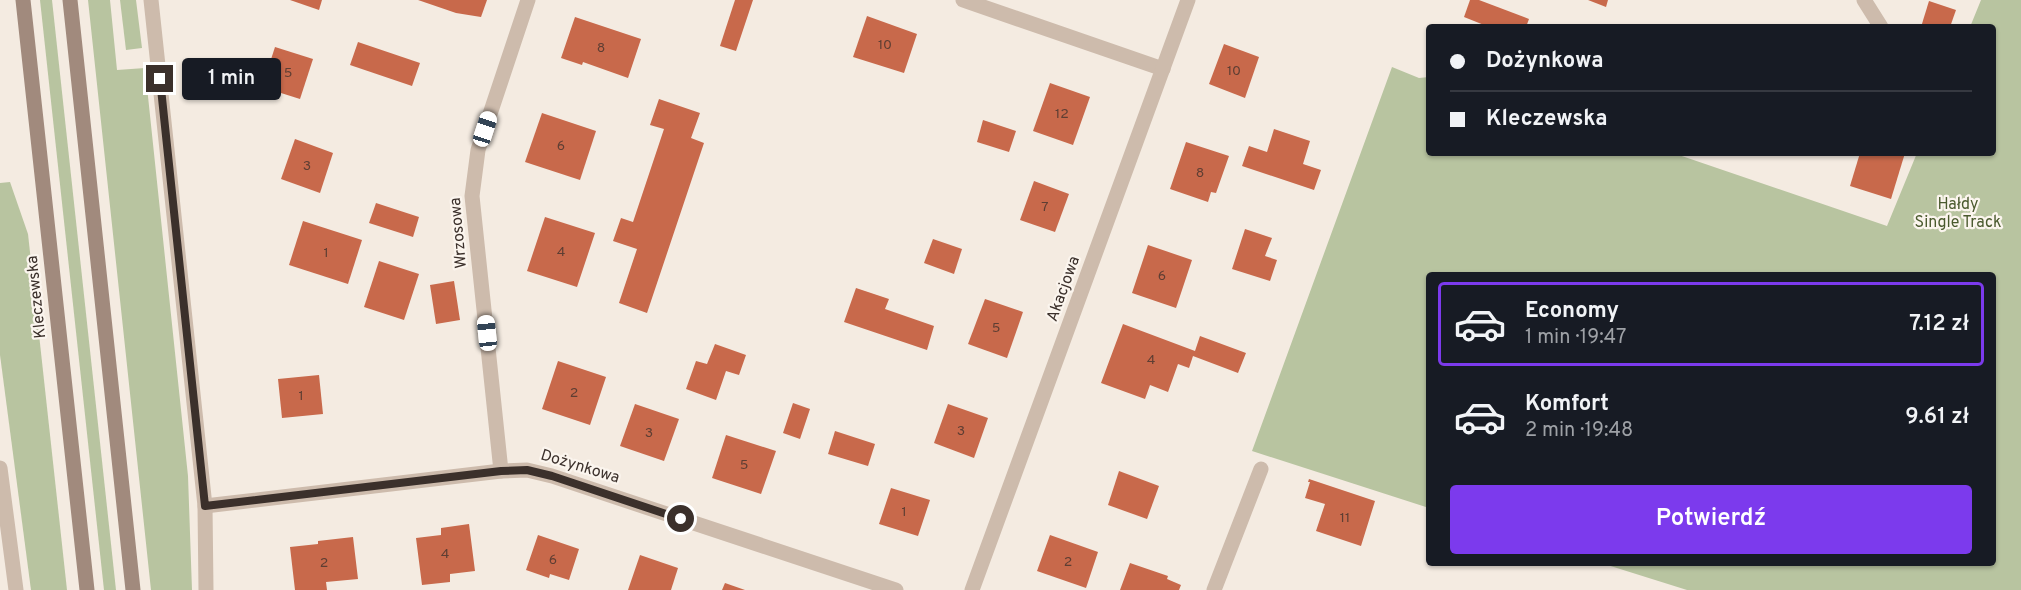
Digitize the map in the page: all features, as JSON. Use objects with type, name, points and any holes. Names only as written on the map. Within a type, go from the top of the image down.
[{"type":"main road","name":"Kleczewska","points":[[23,0],[87,590]]},
{"type":"main road","points":[[70,0],[133,590]]},
{"type":"street","points":[[151,0],[205,506],[206,590]]},
{"type":"street","name":"Wrzosowa","points":[[501,471],[472,196],[478,150],[528,0]]},
{"type":"street","points":[[963,0],[1163,69]]},
{"type":"street","name":"Akacjowa","points":[[972,590],[1188,0]]},
{"type":"street","points":[[1864,0],[1879,24]]},
{"type":"street","points":[[0,468],[16,590]]},
{"type":"street","points":[[1214,590],[1261,469]]},
{"type":"street","name":"Dożynkowa","points":[[205,506],[501,471],[527,470],[552,476],[896,590]]},
{"type":"green space","points":[[40,0],[52,0],[116,590],[104,590]]},
{"type":"green space","points":[[88,0],[110,0],[117,70],[145,68],[188,476],[192,590],[151,590]]},
{"type":"green space","points":[[120,0],[136,0],[142,48],[126,50]]},
{"type":"green space","name":"Hałdy Single Track","points":[[1981,0],[2021,0],[2021,590],[1687,590],[1611,566],[1996,566],[1996,272],[1426,272],[1426,507],[1252,451],[1392,67],[1419,78],[1426,77],[1426,156],[1682,156],[1887,226],[1916,156],[1996,156],[1996,24],[1971,24]]},
{"type":"green space","points":[[10,182],[28,234],[67,590],[31,590],[0,355],[0,183]]},
{"type":"building","points":[[290,0],[322,0],[319,10]]},
{"type":"building","points":[[418,0],[487,0],[481,17],[456,13]]},
{"type":"building","points":[[735,0],[753,0],[736,51],[720,46]]},
{"type":"building","points":[[1470,0],[1479,0],[1529,19],[1527,24],[1482,24],[1464,17]]},
{"type":"building","points":[[1588,0],[1608,0],[1606,7]]},
{"type":"building","points":[[1929,1],[1956,10],[1951,24],[1922,24]]},
{"type":"building","points":[[867,16],[917,34],[904,73],[853,57]]},
{"type":"building","points":[[575,17],[641,39],[628,78],[583,62],[582,65],[561,58]]},
{"type":"building","points":[[358,42],[420,63],[412,86],[350,65]]},
{"type":"building","points":[[1224,44],[1259,57],[1245,98],[1209,84]]},
{"type":"building","points":[[275,47],[313,59],[300,99],[262,87]]},
{"type":"building","points":[[1050,83],[1090,97],[1073,145],[1033,131]]},
{"type":"building","points":[[659,99],[700,113],[691,138],[704,143],[647,313],[619,303],[637,249],[613,241],[621,218],[633,222],[664,129],[650,125]]},
{"type":"building","points":[[542,113],[596,131],[580,180],[525,162]]},
{"type":"building","points":[[983,120],[1016,131],[1009,152],[977,142]]},
{"type":"building","points":[[1274,129],[1310,141],[1303,164],[1321,170],[1314,190],[1242,166],[1249,146],[1267,152]]},
{"type":"building","points":[[295,139],[333,153],[320,193],[281,179]]},
{"type":"building","points":[[1186,142],[1229,156],[1216,193],[1211,192],[1208,202],[1170,189]]},
{"type":"building","points":[[1859,156],[1904,156],[1891,199],[1850,186]]},
{"type":"building","points":[[1034,181],[1069,194],[1055,232],[1020,220]]},
{"type":"building","points":[[376,203],[419,217],[413,237],[369,223]]},
{"type":"building","points":[[545,217],[595,233],[577,287],[527,271]]},
{"type":"building","points":[[303,221],[362,240],[348,284],[289,265]]},
{"type":"building","points":[[1245,229],[1272,238],[1265,256],[1277,260],[1270,281],[1232,269]]},
{"type":"building","points":[[933,239],[962,249],[954,274],[924,263]]},
{"type":"building","points":[[1148,245],[1192,260],[1176,308],[1132,293]]},
{"type":"building","points":[[379,261],[419,274],[404,320],[364,307]]},
{"type":"building","points":[[454,281],[460,320],[436,324],[430,285]]},
{"type":"building","points":[[856,288],[889,299],[885,309],[934,326],[927,350],[844,322]]},
{"type":"building","points":[[985,299],[1023,312],[1007,358],[968,344]]},
{"type":"building","points":[[1123,324],[1195,351],[1200,336],[1246,353],[1238,373],[1193,356],[1189,368],[1178,364],[1168,392],[1150,385],[1145,399],[1101,383]]},
{"type":"building","points":[[715,344],[746,355],[739,375],[726,371],[716,400],[686,389],[696,361],[707,364]]},
{"type":"building","points":[[558,361],[606,377],[590,425],[542,409]]},
{"type":"building","points":[[319,375],[323,414],[282,418],[278,379]]},
{"type":"building","points":[[793,403],[810,409],[800,439],[783,433]]},
{"type":"building","points":[[635,404],[679,419],[664,461],[620,446]]},
{"type":"building","points":[[948,404],[988,418],[974,458],[934,443]]},
{"type":"building","points":[[835,431],[875,444],[868,466],[828,454]]},
{"type":"building","points":[[726,435],[776,451],[761,494],[712,478]]},
{"type":"building","points":[[1119,471],[1159,486],[1147,519],[1108,505]]},
{"type":"building","points":[[1309,479],[1375,501],[1361,546],[1316,531],[1325,504],[1305,498]]},
{"type":"building","points":[[891,488],[930,500],[918,536],[879,524]]},
{"type":"building","points":[[469,524],[475,571],[450,574],[450,582],[422,585],[416,538],[441,535],[441,528]]},
{"type":"building","points":[[538,535],[579,549],[569,580],[550,574],[549,578],[526,570]]},
{"type":"building","points":[[1050,535],[1098,552],[1086,588],[1037,571]]},
{"type":"building","points":[[353,537],[358,579],[326,582],[327,590],[295,590],[290,547]]},
{"type":"building","points":[[640,555],[678,568],[671,590],[628,590]]},
{"type":"building","points":[[1130,563],[1168,576],[1167,579],[1181,585],[1179,590],[1120,590]]},
{"type":"building","points":[[725,583],[745,590],[722,590]]},
{"type":"route","points":[[160,79],[205,506],[501,471],[527,470],[552,476],[681,519]]}]
